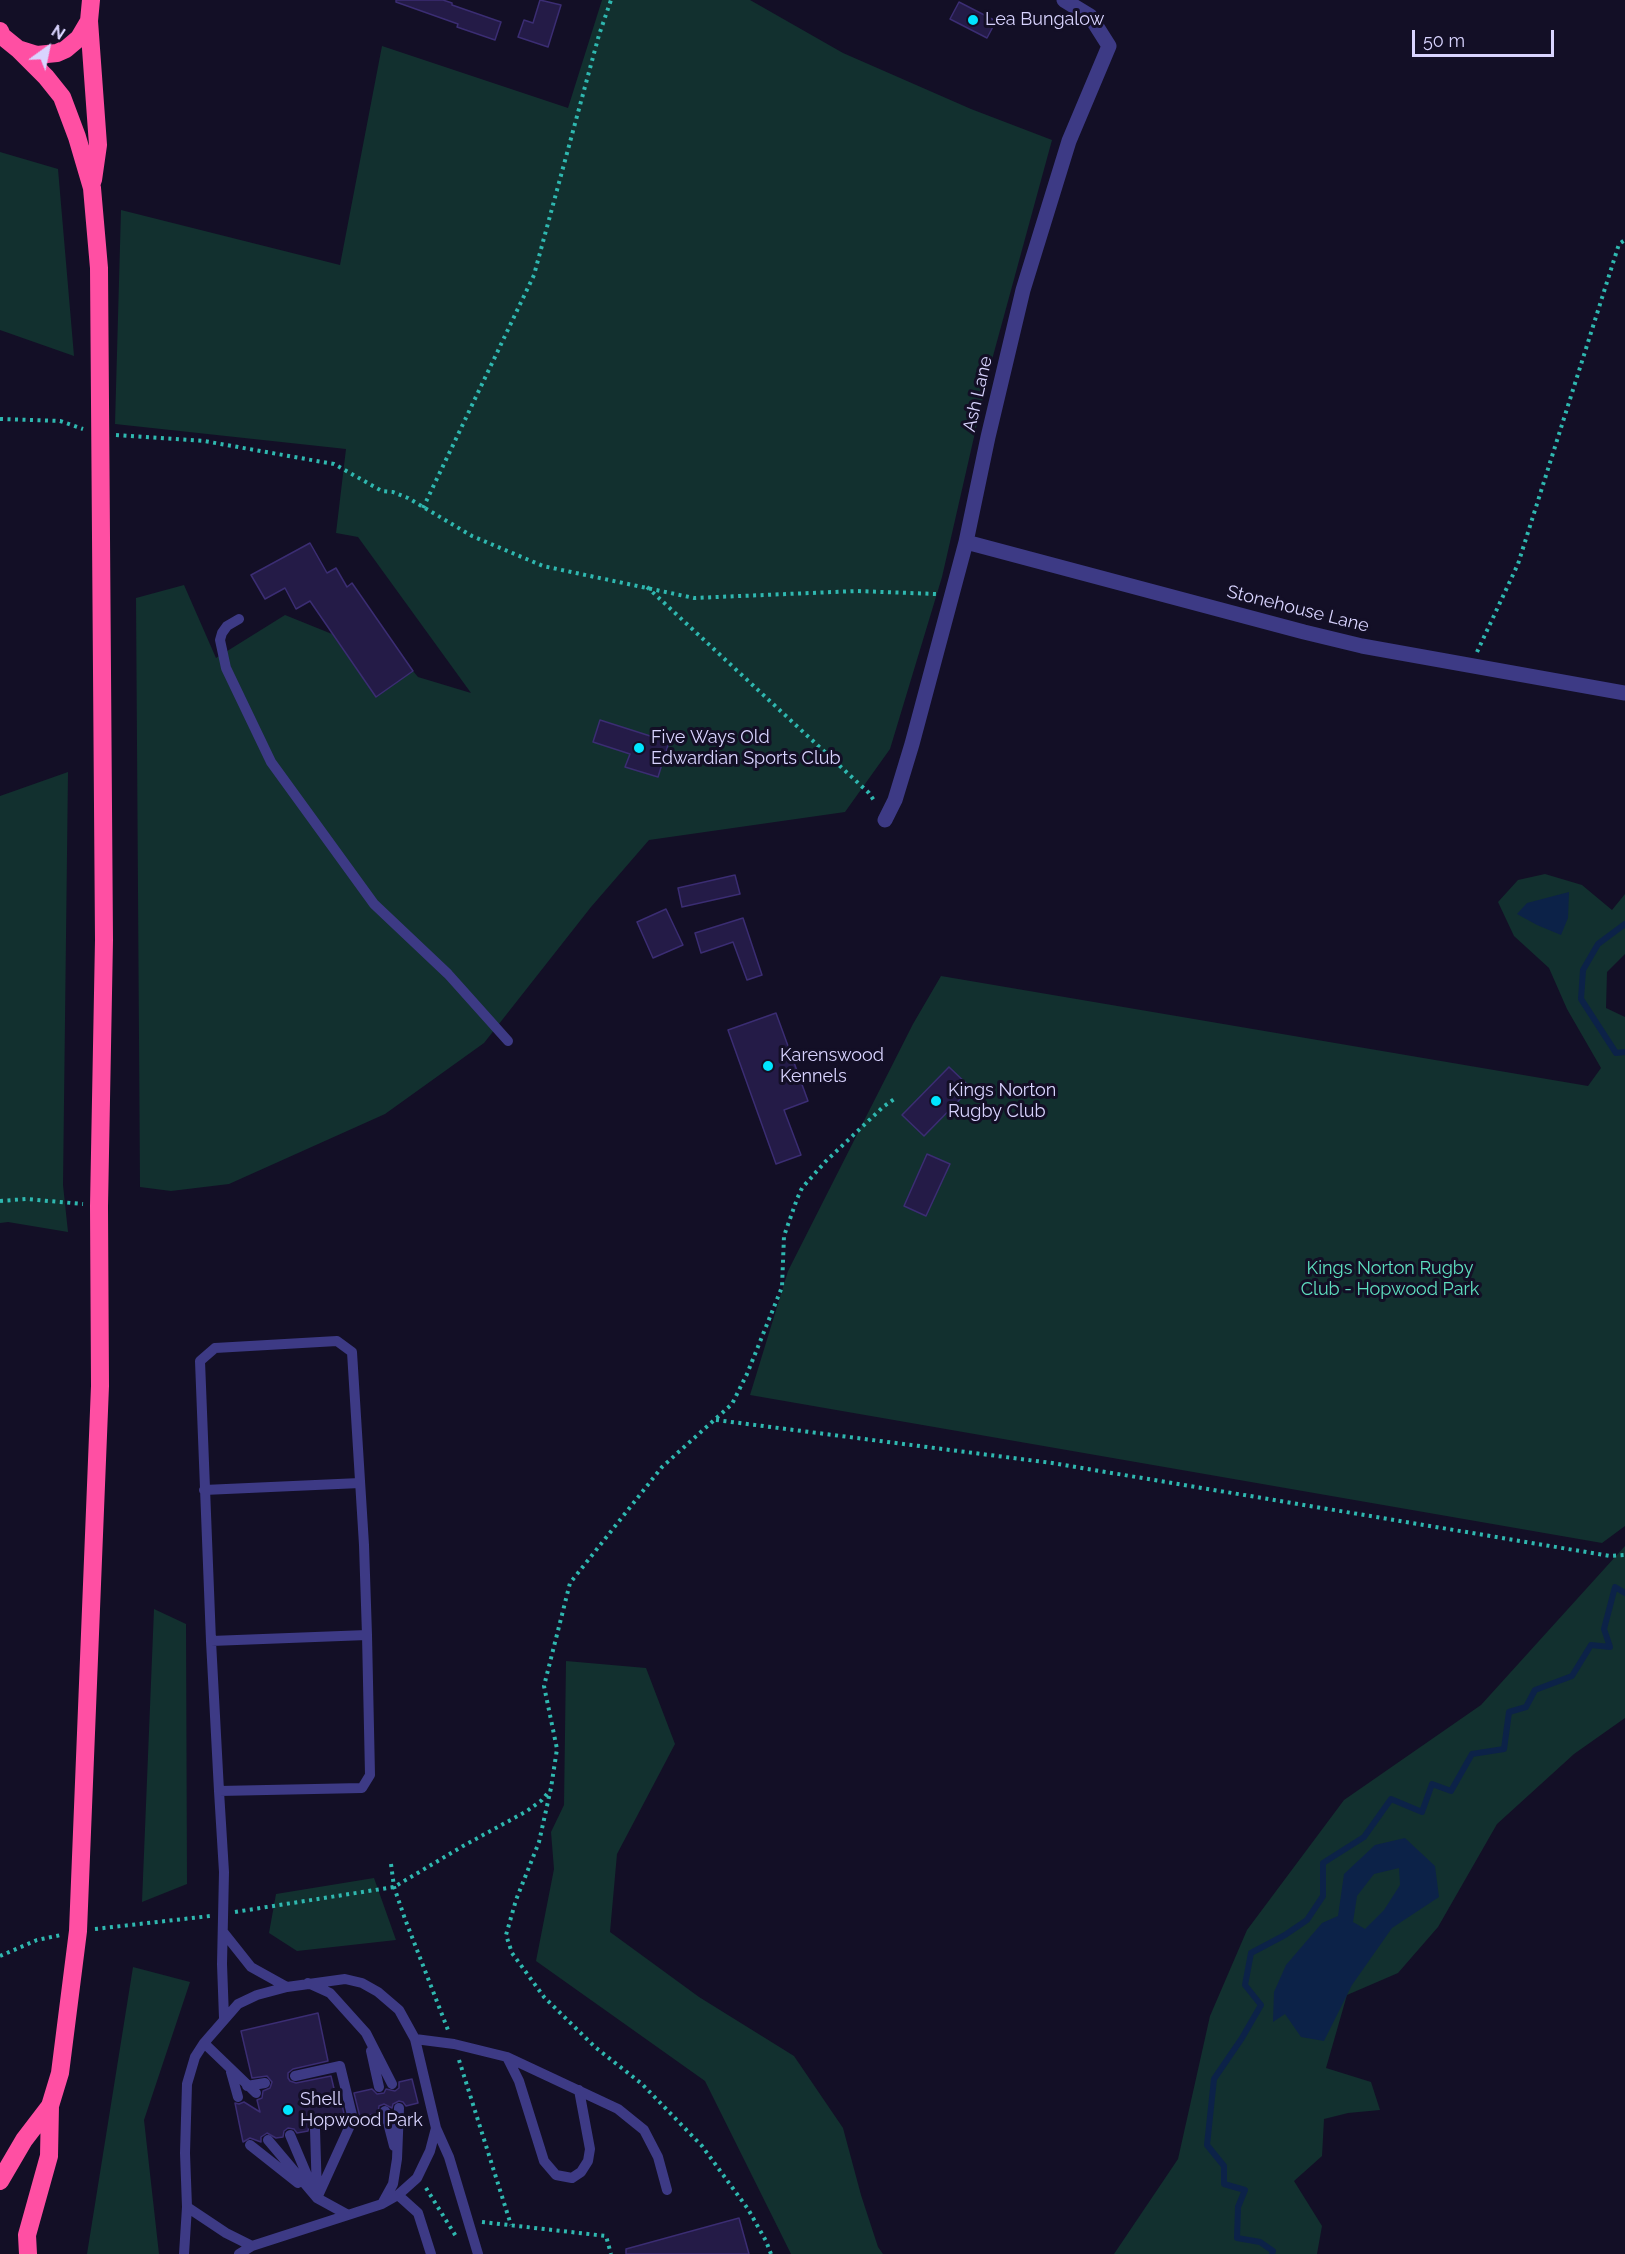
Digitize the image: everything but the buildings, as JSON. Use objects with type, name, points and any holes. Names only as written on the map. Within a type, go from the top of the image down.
[{"type":"highway","points":[[91,0],[89,21],[98,145],[92,188]]},
{"type":"highway","points":[[18,49],[37,55],[57,53],[79,38],[89,21]]},
{"type":"highway","points":[[0,32],[46,77],[62,97],[92,188],[99,268],[104,940],[99,1206],[100,1398],[78,1931],[60,2073],[50,2106],[49,2156],[27,2235],[28,2254]]},
{"type":"highway","points":[[0,2181],[24,2140],[50,2106]]},
{"type":"street","name":"Ash Lane","points":[[885,820],[895,800],[912,744],[966,542],[1023,290],[1069,141],[1109,46],[1090,16],[1064,0]]},
{"type":"street","name":"Stonehouse Lane","points":[[966,542],[1362,646],[1625,693]]},
{"type":"lane","points":[[238,619],[227,626],[220,640],[226,668],[272,762],[374,904],[448,974],[508,1041]]},
{"type":"lane","points":[[219,1791],[362,1788],[370,1775],[367,1635],[352,1352],[337,1341],[215,1348],[200,1361],[224,1914],[222,1964],[224,2018]]},
{"type":"lane","points":[[204,1490],[360,1483]]},
{"type":"lane","points":[[211,1641],[367,1635]]},
{"type":"lane","points":[[224,1934],[251,1967],[287,1987]]},
{"type":"lane","points":[[184,2254],[187,2207],[185,2153],[187,2084],[195,2057],[224,2018],[238,2004],[257,1995],[287,1987],[345,1978],[362,1983],[378,1992],[399,2010],[415,2038],[436,2128],[448,2157],[478,2254]]},
{"type":"lane","points":[[308,1983],[330,1993],[366,2033],[392,2084]]},
{"type":"lane","points":[[366,2033],[379,2087]]},
{"type":"lane","points":[[415,2038],[454,2044],[507,2057],[618,2109],[644,2130],[658,2157],[667,2190]]},
{"type":"lane","points":[[204,2043],[256,2093]]},
{"type":"lane","points":[[507,2057],[519,2081],[544,2161],[556,2175],[572,2178],[581,2172],[588,2161],[590,2149],[579,2090]]},
{"type":"lane","points":[[300,2077],[340,2066],[353,2119],[317,2198]]},
{"type":"lane","points":[[231,2070],[238,2097]]},
{"type":"lane","points":[[247,2086],[265,2083]]},
{"type":"lane","points":[[382,2204],[393,2184],[397,2159],[399,2108]]},
{"type":"lane","points":[[386,2111],[397,2159]]},
{"type":"lane","points":[[239,2254],[252,2246],[348,2216],[382,2204],[398,2195],[417,2178],[430,2151],[436,2128]]},
{"type":"lane","points":[[315,2130],[317,2198]]},
{"type":"lane","points":[[290,2135],[317,2198]]},
{"type":"lane","points":[[268,2140],[317,2198]]},
{"type":"lane","points":[[250,2145],[317,2198],[348,2216]]},
{"type":"lane","points":[[398,2195],[417,2213],[431,2254]]},
{"type":"lane","points":[[187,2207],[226,2233],[252,2246]]},
{"type":"path","points":[[423,508],[534,274],[599,35],[611,0]]},
{"type":"path","points":[[1474,666],[1478,647],[1518,564],[1618,244],[1625,240]]},
{"type":"path","points":[[0,419],[60,422],[101,434],[204,441],[334,464],[382,491],[393,492],[472,536],[543,566],[647,586],[694,598],[857,591],[938,594],[951,597]]},
{"type":"path","points":[[647,586],[869,793],[885,820]]},
{"type":"path","points":[[771,2254],[748,2210],[702,2146],[642,2084],[595,2047],[544,1997],[512,1953],[506,1935],[508,1923],[539,1842],[551,1788],[557,1749],[544,1686],[570,1583],[662,1467],[732,1404],[783,1287],[784,1236],[791,1211],[802,1188],[825,1162],[883,1107],[897,1097]]},
{"type":"path","points":[[0,1201],[26,1199],[99,1206]]},
{"type":"path","points":[[715,1420],[1052,1463],[1610,1556],[1625,1555]]},
{"type":"path","points":[[106,1928],[224,1914],[394,1887],[527,1811],[542,1800],[551,1788]]},
{"type":"path","points":[[391,1864],[394,1887]]},
{"type":"path","points":[[0,1956],[37,1940],[78,1931]]},
{"type":"path","points":[[417,2178],[431,2193],[457,2238],[469,2221],[606,2236],[611,2254]]},
{"type":"green space","points":[[602,0],[750,0],[843,53],[971,109],[1052,140],[990,367],[942,577],[890,749],[845,812],[649,840],[591,907],[484,1043],[385,1114],[229,1184],[171,1191],[140,1187],[136,598],[184,585],[216,658],[285,615],[332,634],[376,697],[413,671],[418,677],[471,693],[358,537],[336,533],[346,449],[115,424],[121,210],[340,265],[382,46],[568,108]]},
{"type":"green space","points":[[0,152],[58,169],[74,356],[0,330]]},
{"type":"green space","points":[[68,772],[63,1185],[68,1232],[8,1222],[0,1223],[0,796]]},
{"type":"green space","name":"Kings Norton Rugby Club - Hopwood Park","points":[[1545,874],[1582,885],[1612,910],[1625,894],[1625,954],[1607,972],[1606,1008],[1625,1017],[1625,1526],[1602,1543],[750,1395],[788,1271],[913,1024],[941,976],[1588,1086],[1601,1068],[1567,1009],[1549,968],[1514,936],[1498,902],[1518,880]]},
{"type":"green space","points":[[1625,1546],[1625,1718],[1574,1754],[1497,1824],[1438,1927],[1398,1973],[1347,1995],[1326,2068],[1371,2082],[1380,2110],[1348,2113],[1324,2119],[1322,2156],[1294,2181],[1322,2226],[1317,2254],[1114,2254],[1178,2159],[1210,2016],[1247,1930],[1344,1800],[1481,1705]]},
{"type":"green space","points":[[154,1609],[186,1624],[187,1884],[142,1902]]},
{"type":"green space","points":[[566,1661],[646,1668],[675,1744],[617,1854],[610,1932],[699,1997],[794,2056],[843,2128],[861,2195],[878,2247],[883,2254],[791,2254],[705,2081],[536,1961],[554,1869],[551,1832],[564,1805]]},
{"type":"green space","points":[[374,1878],[396,1940],[297,1951],[269,1933],[276,1894]]},
{"type":"green space","points":[[133,1967],[190,1982],[144,2120],[159,2254],[87,2254]]},
{"type":"water","points":[[1569,892],[1568,918],[1561,935],[1517,914],[1527,903]]},
{"type":"water","points":[[1405,1838],[1435,1866],[1439,1897],[1392,1928],[1352,1985],[1324,2041],[1301,2037],[1285,2014],[1273,2022],[1274,1992],[1286,1965],[1322,1923],[1338,1916],[1344,1874],[1375,1845]],"holes":[[[1399,1868],[1400,1885],[1384,1910],[1365,1929],[1353,1922],[1357,1896],[1374,1874]]]},
{"type":"waterway","points":[[1625,924],[1598,944],[1583,970],[1581,999],[1616,1053],[1625,1052]]},
{"type":"waterway","points":[[1272,2254],[1273,2251],[1260,2242],[1237,2238],[1238,2207],[1245,2190],[1224,2184],[1224,2166],[1207,2145],[1214,2079],[1261,2005],[1245,1985],[1251,1953],[1307,1920],[1323,1896],[1323,1863],[1364,1837],[1391,1799],[1422,1812],[1432,1784],[1451,1791],[1472,1754],[1504,1749],[1509,1712],[1526,1707],[1535,1690],[1572,1676],[1591,1645],[1610,1647],[1604,1629],[1615,1587],[1625,1593]]},
{"type":"place","name":"Lea Bungalow","points":[[973,20]]},
{"type":"place","name":"Five Ways Old Edwardian Sports Club","points":[[639,748]]},
{"type":"place","name":"Karenswood Kennels","points":[[768,1066]]},
{"type":"place","name":"Kings Norton Rugby Club","points":[[936,1101]]},
{"type":"place","name":"Shell Hopwood Park","points":[[288,2110]]}]
